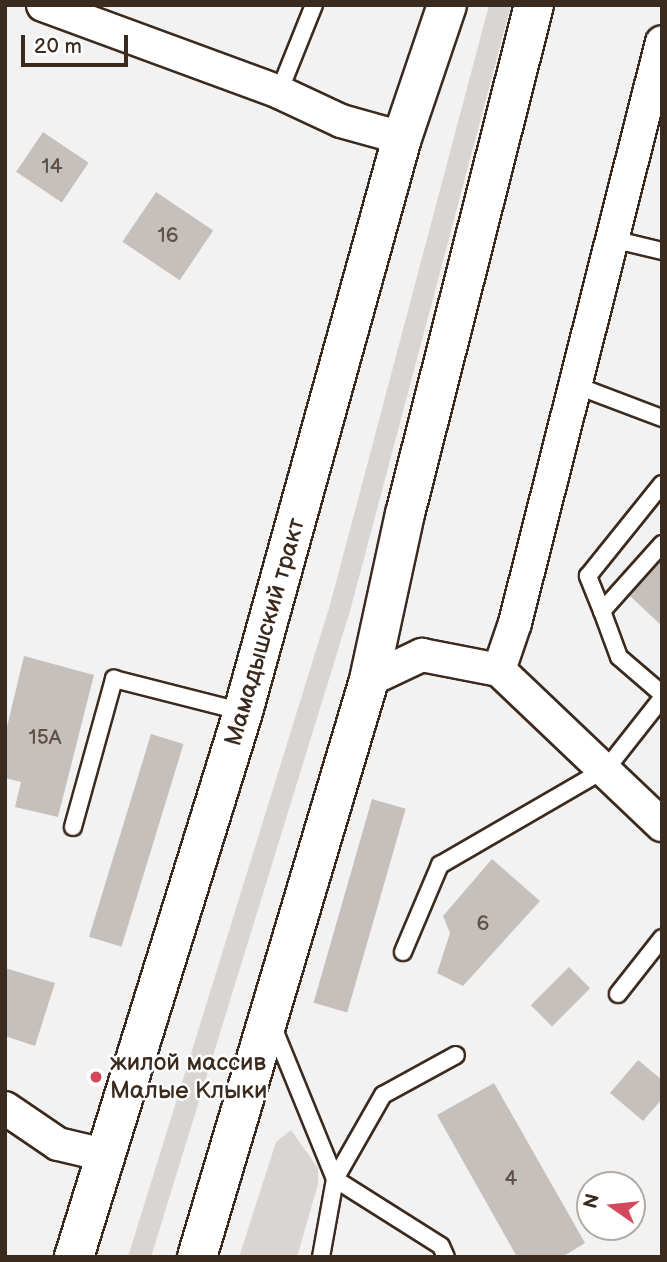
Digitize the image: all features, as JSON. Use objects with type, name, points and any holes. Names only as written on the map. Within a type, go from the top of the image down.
[{"type":"main road","name":"Мамадышский тракт","points":[[74,1257],[243,712],[402,138],[447,5]]},
{"type":"main road","points":[[197,1257],[369,680],[405,514],[534,5]]},
{"type":"street","points":[[43,5],[279,92],[341,121],[402,138]]},
{"type":"street","points":[[499,670],[662,42]]},
{"type":"street","points":[[369,680],[422,655],[499,670],[607,768],[662,825]]},
{"type":"street","points":[[5,1108],[58,1143],[105,1155]]},
{"type":"lane","points":[[279,92],[314,5]]},
{"type":"lane","points":[[612,239],[662,251]]},
{"type":"lane","points":[[575,385],[662,418]]},
{"type":"lane","points":[[404,952],[440,865],[607,768],[662,696],[619,657],[588,576],[662,484]]},
{"type":"lane","points":[[602,611],[662,544]]},
{"type":"lane","points":[[73,827],[114,680],[243,712]]},
{"type":"lane","points":[[618,994],[662,938]]},
{"type":"lane","points":[[269,1016],[335,1179],[441,1245],[446,1257]]},
{"type":"lane","points":[[321,1257],[335,1179],[383,1095],[456,1055]]},
{"type":"shaded area","points":[[489,5],[511,5],[350,611],[151,1257],[128,1257],[330,605]]},
{"type":"shaded area","points":[[291,1130],[318,1168],[318,1184],[297,1257],[239,1257],[276,1142]]},
{"type":"building","points":[[43,132],[89,163],[62,203],[16,172]]},
{"type":"building","points":[[156,192],[213,231],[180,280],[122,242]]},
{"type":"building","points":[[662,560],[662,626],[630,596]]},
{"type":"building","points":[[24,656],[94,675],[58,817],[15,807],[21,782],[5,778],[5,735]]},
{"type":"building","points":[[151,734],[184,744],[122,947],[89,937]]},
{"type":"building","points":[[372,799],[406,809],[347,1012],[314,1003]]},
{"type":"building","points":[[492,859],[540,901],[463,986],[437,973],[450,933],[443,916]]},
{"type":"building","points":[[569,967],[590,988],[552,1026],[531,1005]]},
{"type":"building","points":[[5,968],[55,983],[35,1046],[5,1036]]},
{"type":"building","points":[[638,1060],[662,1080],[662,1099],[643,1121],[610,1093]]},
{"type":"building","points":[[494,1083],[576,1227],[576,1241],[585,1243],[562,1257],[517,1257],[437,1115]]},
{"type":"place","name":"жилой массив Малые Клыки","points":[[96,1077]]}]
